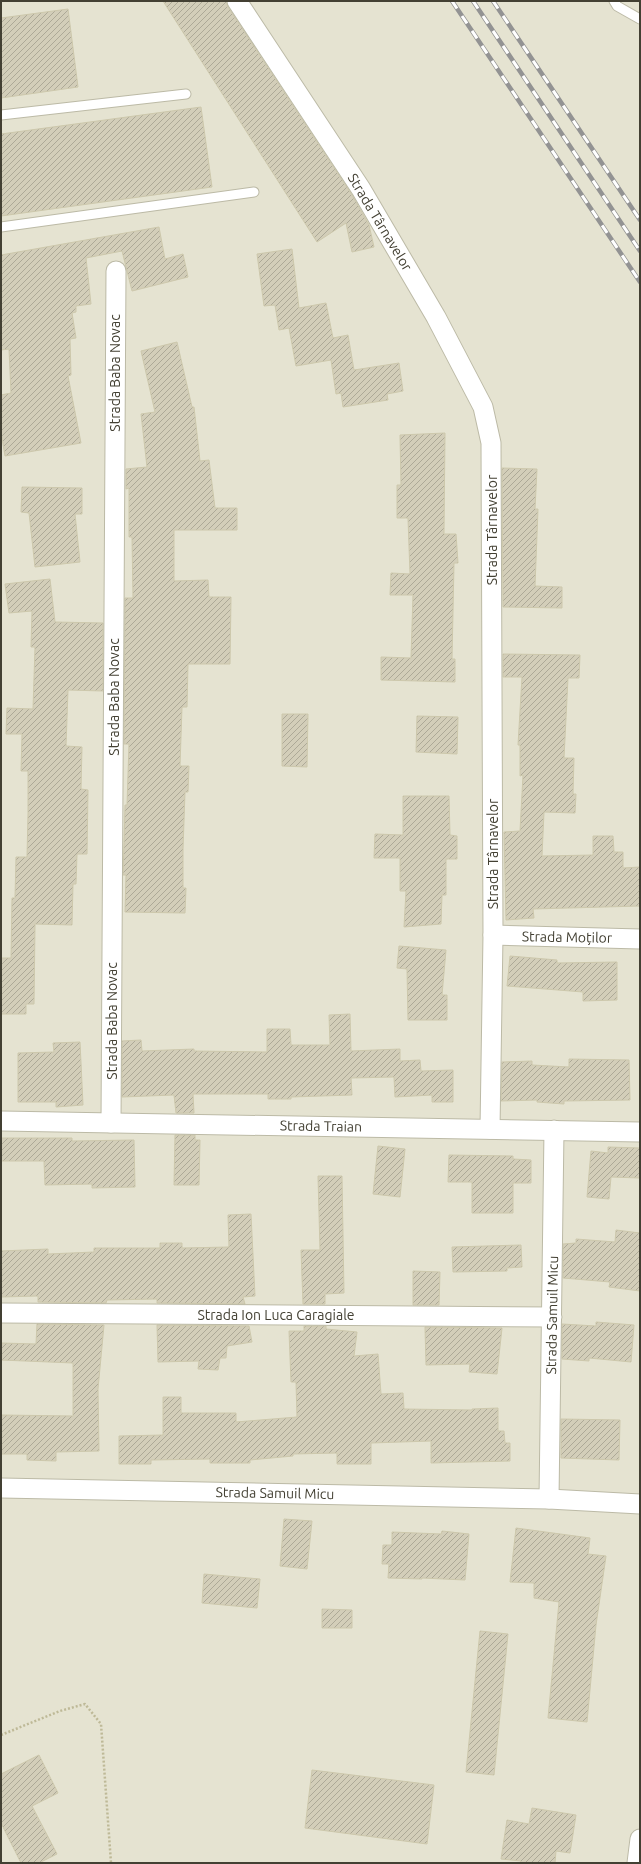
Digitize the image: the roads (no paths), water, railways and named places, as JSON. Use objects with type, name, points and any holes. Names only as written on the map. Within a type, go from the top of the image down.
[{"type":"street","name":"Strada Târnavelor","points":[[237,1],[361,189],[436,317],[483,407],[491,443],[493,936],[490,1129]]},
{"type":"street","name":"Strada Baba Novac","points":[[111,1123],[116,271]]},
{"type":"street","name":"Strada Moților","points":[[493,936],[640,939]]},
{"type":"street","name":"Strada Traian","points":[[1,1121],[640,1132]]},
{"type":"street","name":"Strada Samuil Micu","points":[[549,1499],[554,1130]]},
{"type":"street","name":"Strada Ion Luca Caragiale","points":[[1,1313],[552,1317]]},
{"type":"street","name":"Strada Samuil Micu","points":[[1,1488],[549,1499],[640,1504]]},
{"type":"street","points":[[637,1863],[640,1839]]},
{"type":"lane","points":[[614,1],[617,6],[640,19]]},
{"type":"lane","points":[[1,115],[186,94]]},
{"type":"lane","points":[[1,227],[254,192]]},
{"type":"railway","points":[[452,1],[640,282]]},
{"type":"railway","points":[[473,1],[640,251]]},
{"type":"railway","points":[[493,1],[640,220]]}]
